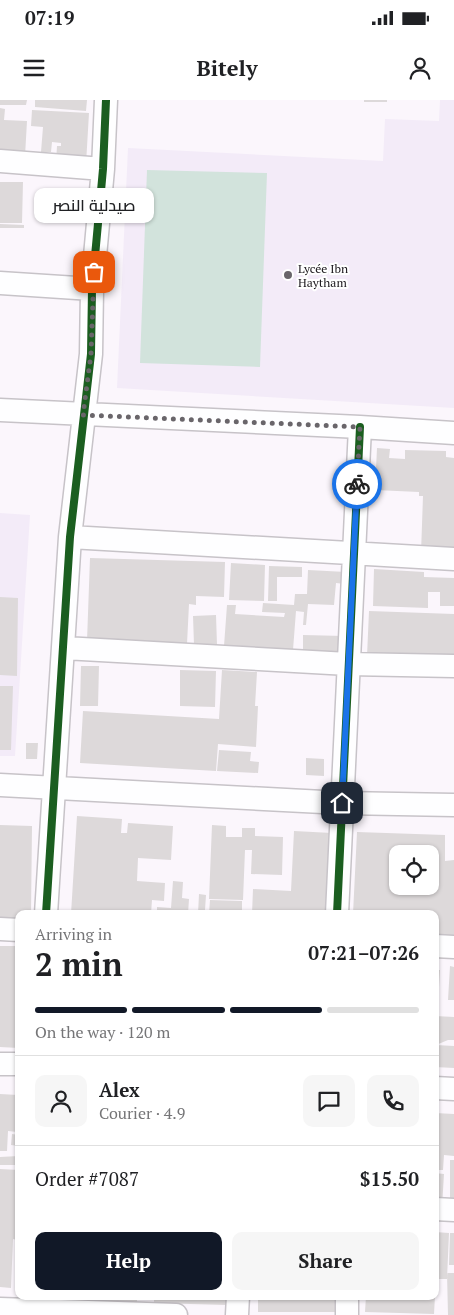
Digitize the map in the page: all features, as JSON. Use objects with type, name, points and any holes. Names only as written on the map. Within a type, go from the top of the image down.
[{"type":"street","points":[[46,910],[70,537],[91,354],[92,289],[103,169],[106,100]]},
{"type":"street","points":[[0,161],[103,169]]},
{"type":"street","points":[[0,283],[92,289]]},
{"type":"street","points":[[0,410],[360,427],[454,434]]},
{"type":"street","points":[[337,910],[360,427]]},
{"type":"street","points":[[70,537],[353,554],[454,558]]},
{"type":"street","points":[[64,648],[348,664],[454,666]]},
{"type":"street","points":[[0,785],[342,803],[454,805]]},
{"type":"street","points":[[0,929],[15,930]]},
{"type":"street","points":[[439,946],[454,947]]},
{"type":"street","points":[[0,1064],[15,1064]]},
{"type":"street","points":[[439,1088],[454,1089]]},
{"type":"street","points":[[439,1209],[454,1210]]},
{"type":"street","points":[[237,1315],[238,1300]]},
{"type":"street","points":[[347,1300],[347,1315]]},
{"type":"street","points":[[0,1309],[138,1305],[176,1315]]},
{"type":"shaded area","name":"Lycée Ibn Haytham","points":[[440,100],[454,100],[454,408],[117,388],[128,148],[383,161],[385,119],[439,121]]},
{"type":"shaded area","points":[[147,170],[267,173],[260,367],[140,363]]},
{"type":"shaded area","points":[[0,513],[30,515],[15,756],[0,756]]},
{"type":"building","points":[[0,100],[27,100],[26,105],[0,105]]},
{"type":"building","points":[[35,100],[87,100],[86,111],[35,107]]},
{"type":"building","points":[[364,100],[387,100],[387,102],[364,102]]},
{"type":"building","points":[[0,108],[5,109],[4,120],[27,121],[25,156],[0,155]]},
{"type":"building","points":[[32,110],[89,113],[86,164],[56,162],[57,146],[61,146],[61,143],[52,142],[51,152],[41,152],[43,127],[31,126]]},
{"type":"building","points":[[0,182],[23,182],[22,223],[0,223]]},
{"type":"building","points":[[0,224],[24,225],[24,228],[0,228]]},
{"type":"building","points":[[377,448],[390,449],[389,458],[405,459],[405,450],[446,451],[446,457],[454,458],[454,555],[421,553],[423,496],[419,496],[419,492],[375,490]]},
{"type":"building","points":[[90,558],[225,562],[224,597],[196,596],[196,605],[189,604],[187,644],[87,641]]},
{"type":"building","points":[[231,563],[265,565],[264,601],[229,600]]},
{"type":"building","points":[[269,566],[302,567],[302,577],[277,577],[277,601],[268,601]]},
{"type":"building","points":[[374,569],[424,572],[424,577],[454,578],[454,606],[440,606],[440,592],[428,592],[428,608],[373,606]]},
{"type":"building","points":[[308,570],[346,572],[345,584],[336,583],[334,605],[308,604],[306,625],[303,625],[304,612],[296,611],[293,650],[224,646],[227,605],[236,605],[235,614],[284,617],[285,613],[262,612],[263,603],[294,605],[295,594],[307,594]]},
{"type":"building","points":[[0,597],[18,598],[17,676],[0,675]]},
{"type":"building","points":[[369,611],[454,614],[454,659],[367,656]]},
{"type":"building","points":[[216,615],[217,645],[194,645],[193,616]]},
{"type":"building","points":[[303,635],[344,636],[344,651],[303,651]]},
{"type":"building","points":[[81,666],[99,666],[98,706],[80,706]]},
{"type":"building","points":[[180,670],[216,671],[215,707],[180,706]]},
{"type":"building","points":[[222,670],[257,672],[255,706],[258,706],[256,747],[218,744],[216,771],[80,763],[83,711],[219,719]]},
{"type":"building","points":[[0,686],[13,686],[11,750],[0,750]]},
{"type":"building","points":[[26,743],[38,743],[37,759],[26,759]]},
{"type":"building","points":[[219,750],[251,752],[250,761],[259,762],[258,773],[217,771]]},
{"type":"building","points":[[306,758],[324,759],[324,776],[306,775]]},
{"type":"building","points":[[77,816],[122,819],[121,833],[127,833],[128,823],[173,826],[171,860],[138,858],[137,881],[165,883],[164,901],[152,900],[151,910],[71,910]]},
{"type":"building","points":[[0,825],[32,826],[31,910],[15,910],[15,922],[0,922]]},
{"type":"building","points":[[212,825],[226,826],[226,837],[242,837],[242,828],[255,828],[255,836],[283,837],[282,875],[251,874],[252,850],[245,850],[243,900],[209,899]]},
{"type":"building","points":[[294,831],[332,833],[329,910],[252,910],[253,889],[291,891]]},
{"type":"building","points":[[357,832],[445,835],[445,861],[454,860],[454,940],[439,941],[439,910],[353,910]]},
{"type":"building","points":[[173,881],[183,882],[182,898],[189,899],[188,910],[157,910],[157,907],[171,908]]},
{"type":"building","points":[[199,894],[206,895],[205,910],[198,910]]},
{"type":"building","points":[[210,900],[242,901],[242,910],[209,910]]},
{"type":"building","points":[[0,946],[15,946],[15,1048],[0,1047]]},
{"type":"building","points":[[450,966],[454,967],[454,1000],[448,1000]]},
{"type":"building","points":[[439,1016],[454,1017],[454,1040],[439,1044]]},
{"type":"building","points":[[439,1045],[454,1046],[454,1068],[439,1067]]},
{"type":"building","points":[[0,1094],[15,1095],[15,1132],[8,1131],[7,1151],[0,1151]]},
{"type":"building","points":[[439,1113],[454,1114],[454,1156],[444,1155],[443,1170],[439,1170]]},
{"type":"building","points":[[12,1134],[15,1134],[15,1146],[11,1145]]},
{"type":"building","points":[[15,1156],[15,1165],[0,1165],[0,1157]]},
{"type":"building","points":[[450,1160],[454,1160],[454,1211],[450,1211]]},
{"type":"building","points":[[0,1169],[15,1170],[15,1240],[13,1239],[11,1288],[0,1287]]},
{"type":"building","points":[[439,1173],[444,1174],[442,1207],[439,1207]]},
{"type":"building","points":[[439,1232],[449,1233],[447,1279],[439,1279]]},
{"type":"building","points":[[450,1233],[454,1233],[454,1265],[449,1265]]},
{"type":"building","points":[[447,1273],[454,1273],[454,1315],[448,1315]]},
{"type":"building","points":[[137,1300],[137,1304],[52,1301]]},
{"type":"building","points":[[154,1300],[228,1300],[227,1305],[154,1303]]},
{"type":"building","points":[[258,1300],[338,1300],[338,1312],[258,1312]]},
{"type":"building","points":[[366,1300],[435,1300],[434,1314],[365,1312]]},
{"type":"cycle path","points":[[46,910],[70,537],[91,354],[92,289],[103,169],[106,100]]},
{"type":"cycle path","points":[[337,910],[360,427]]},
{"type":"way so far","points":[[94,272],[91,354],[83,415],[360,427],[357,484]]},
{"type":"place","name":"صيدلية النصر","points":[[94,272]]},
{"type":"place","name":"Lycée Ibn Haytham","points":[[288,275]]},
{"type":"route","points":[[342,803],[357,484]]}]
